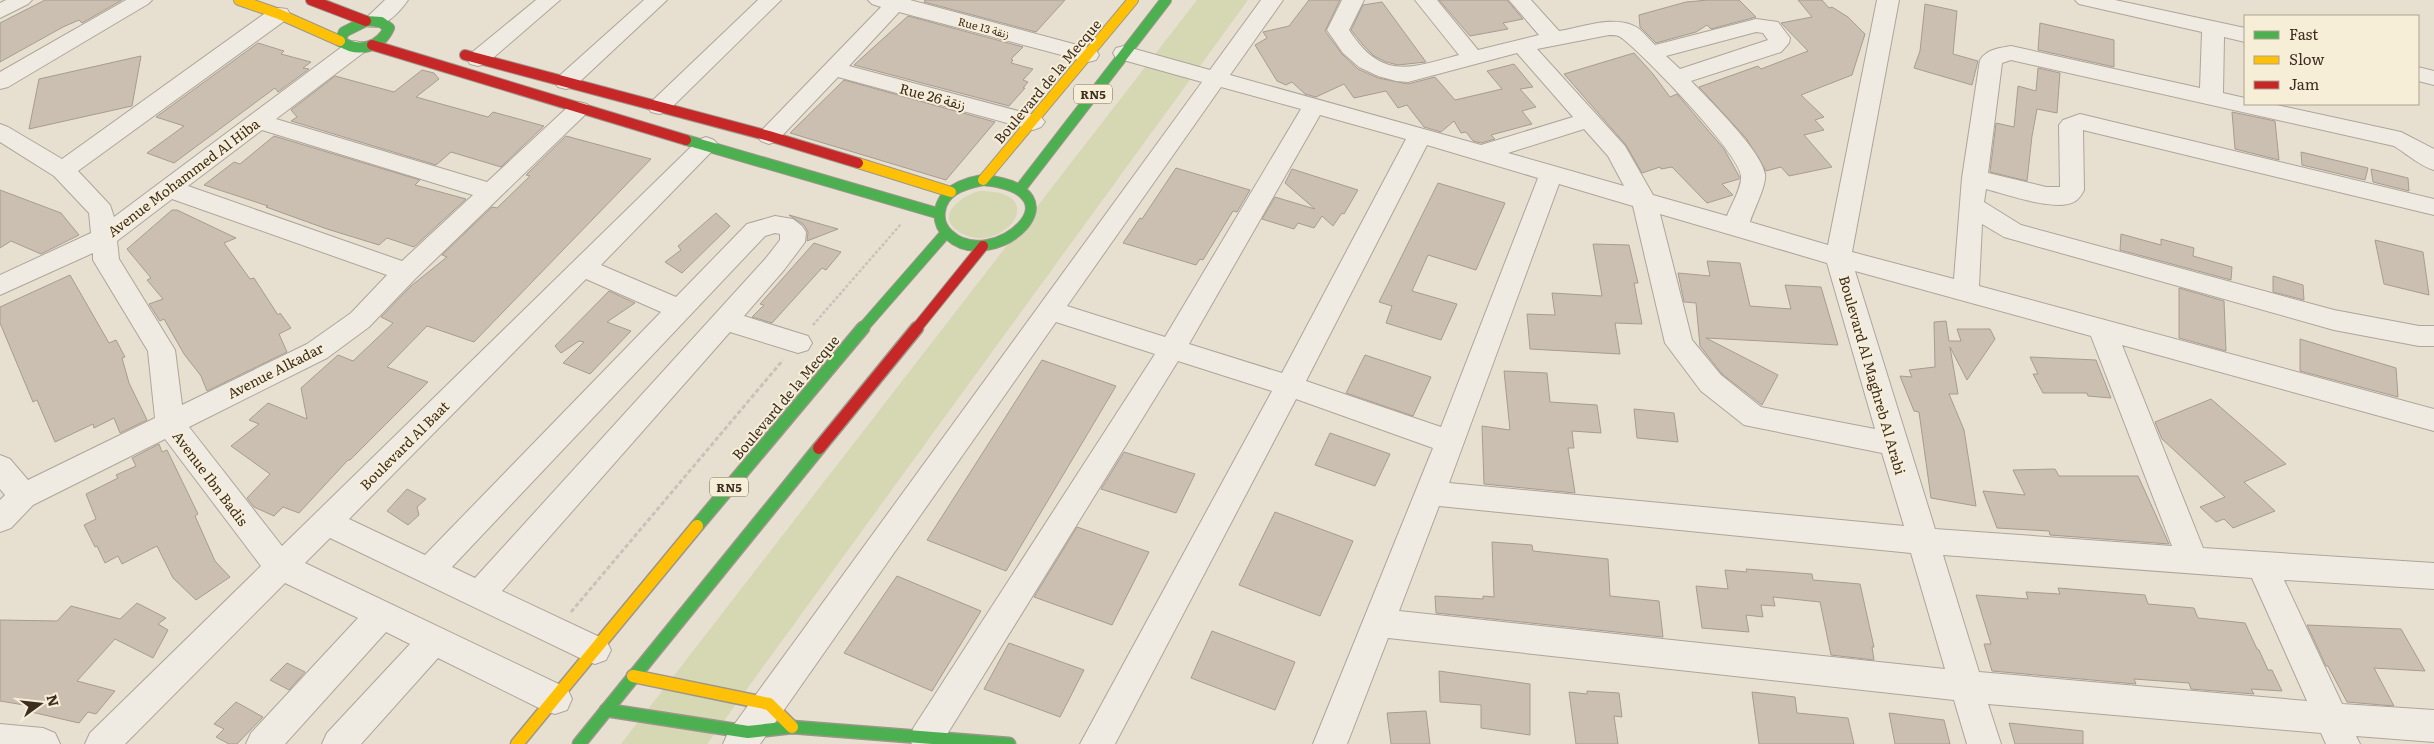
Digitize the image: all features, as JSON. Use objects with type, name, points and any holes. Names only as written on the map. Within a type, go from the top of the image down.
[{"type":"main road","points":[[238,0],[279,14],[356,45],[938,213]]},
{"type":"main road","points":[[311,0],[381,27]]},
{"type":"main road","name":"Boulevard de la Mecque","points":[[983,180],[1133,0]]},
{"type":"main road","name":"RN5","points":[[1021,188],[1166,0]]},
{"type":"main road","points":[[356,45],[341,36],[350,27],[381,27]]},
{"type":"main road","points":[[356,45],[381,27]]},
{"type":"main road","points":[[451,51],[768,136],[951,192]]},
{"type":"main road","points":[[983,180],[997,180],[1021,188],[1030,197],[1033,207],[1032,218],[1025,228],[1006,240],[983,246],[962,243],[945,234],[938,221],[940,206],[951,192],[966,184],[983,180]]},
{"type":"main road","name":"Boulevard de la Mecque","points":[[518,744],[825,371],[945,234]]},
{"type":"main road","points":[[579,744],[983,246]]},
{"type":"main road","points":[[633,676],[769,704],[792,727]]},
{"type":"main road","points":[[606,710],[744,738],[792,727],[1009,744]]},
{"type":"street","points":[[0,12],[21,0]]},
{"type":"street","points":[[0,82],[140,0]]},
{"type":"street","points":[[381,27],[397,0]]},
{"type":"street","points":[[478,59],[549,0]]},
{"type":"street","points":[[566,82],[656,0]]},
{"type":"street","points":[[659,107],[770,0]]},
{"type":"street","points":[[744,738],[1272,0]]},
{"type":"street","points":[[1353,0],[1338,30],[1348,46],[1362,59],[1383,72],[1408,75],[1522,45],[1608,28],[1621,29],[1630,33],[1675,78],[1739,149],[1750,164],[1753,176],[1736,226]]},
{"type":"street","points":[[1426,0],[1474,59]]},
{"type":"street","points":[[1520,0],[1555,40]]},
{"type":"street","name":"Boulevard Al Maghreb Al Arabi","points":[[1888,0],[1838,257],[1984,744]]},
{"type":"street","points":[[2086,0],[2244,35]]},
{"type":"street","points":[[768,136],[834,69],[891,1]]},
{"type":"street","name":"Rue 13 زنقة","points":[[891,1],[1088,55]]},
{"type":"street","points":[[63,170],[279,14]]},
{"type":"street","points":[[1651,53],[1756,25],[1770,28],[1779,38],[1778,43],[1773,47],[1675,78]]},
{"type":"street","points":[[2211,98],[2213,28]]},
{"type":"street","name":"Avenue Mohammed Al Hiba","points":[[0,286],[105,237],[356,45]]},
{"type":"street","points":[[1522,45],[1618,152],[1644,200],[1679,343],[1711,383],[1730,400],[1754,417],[1894,444]]},
{"type":"street","points":[[1124,53],[1420,135],[1838,257],[2434,420]]},
{"type":"street","points":[[1966,292],[1974,178],[1991,60],[1998,55],[2011,53],[2401,140],[2427,155],[2434,162]]},
{"type":"street","name":"Rue 26 زنقة","points":[[834,69],[1033,122]]},
{"type":"street","points":[[2419,74],[2434,78]]},
{"type":"street","points":[[926,738],[1172,349],[1314,106]]},
{"type":"street","name":"Avenue Alkadar","points":[[0,519],[23,496],[317,351],[360,320],[406,272],[579,109]]},
{"type":"street","points":[[1482,154],[1523,139],[1588,120]]},
{"type":"street","points":[[258,121],[491,192]]},
{"type":"street","points":[[1974,178],[2046,195],[2065,196],[2072,190],[2071,125],[2080,122],[2095,124],[2434,207]]},
{"type":"street","name":"Avenue Ibn Badis","points":[[0,132],[63,170],[101,212],[106,260],[161,350],[170,424],[260,543],[281,566]]},
{"type":"street","points":[[1097,744],[1289,386],[1420,135]]},
{"type":"street","name":"Boulevard Al Baat","points":[[102,744],[706,145]]},
{"type":"street","points":[[1330,744],[1450,442],[1551,174]]},
{"type":"street","points":[[170,189],[406,272]]},
{"type":"street","points":[[1971,206],[2013,231],[2334,320],[2418,336],[2434,336]]},
{"type":"street","points":[[429,571],[756,230],[768,224],[778,223],[789,227],[793,232],[792,242],[479,595]]},
{"type":"street","points":[[584,268],[680,309]]},
{"type":"street","points":[[1051,311],[1289,386],[1450,442]]},
{"type":"street","points":[[724,320],[798,343]]},
{"type":"street","points":[[2102,329],[2193,561]]},
{"type":"street","points":[[0,466],[23,496]]},
{"type":"street","points":[[1429,493],[1923,541],[2193,561],[2434,576]]},
{"type":"street","points":[[326,522],[595,650]]},
{"type":"street","points":[[2261,564],[2337,732]]},
{"type":"street","points":[[281,566],[555,699]]},
{"type":"street","points":[[263,744],[381,615]]},
{"type":"street","points":[[1377,623],[1966,686],[2337,732],[2434,726]]},
{"type":"street","points":[[339,744],[434,640]]},
{"type":"street","points":[[0,740],[43,744]]},
{"type":"path","points":[[556,631],[717,436],[916,207]]},
{"type":"green space","points":[[1197,0],[1248,0],[707,744],[621,744]]},
{"type":"green space","points":[[979,191],[1001,193],[1013,200],[1017,210],[1014,220],[1006,229],[993,236],[978,238],[963,234],[954,228],[950,221],[949,215],[957,203]]},
{"type":"building","points":[[45,0],[122,0],[82,23],[79,20],[63,27],[0,62],[0,23]]},
{"type":"building","points":[[925,0],[1065,0],[1036,32],[924,2]]},
{"type":"building","points":[[1309,0],[1340,0],[1325,31],[1342,54],[1358,69],[1378,78],[1408,84],[1435,77],[1455,100],[1502,89],[1487,71],[1514,64],[1533,87],[1520,89],[1536,107],[1522,111],[1532,124],[1491,135],[1495,139],[1481,143],[1473,141],[1466,132],[1461,133],[1454,121],[1441,132],[1424,127],[1407,105],[1398,108],[1386,91],[1354,98],[1344,84],[1316,97],[1305,94],[1292,82],[1286,85],[1277,81],[1255,45],[1267,38],[1263,32],[1289,26]]},
{"type":"building","points":[[1439,0],[1507,0],[1523,19],[1503,23],[1508,29],[1470,36]]},
{"type":"building","points":[[1739,0],[1756,17],[1711,29],[1707,25],[1696,32],[1656,43],[1640,27],[1639,15],[1686,2]]},
{"type":"building","points":[[1798,0],[1822,0],[1829,8],[1832,7],[1848,17],[1865,34],[1852,75],[1801,95],[1824,117],[1815,120],[1824,130],[1804,135],[1832,167],[1789,176],[1781,167],[1766,171],[1746,138],[1699,87],[1758,66],[1761,69],[1808,51],[1781,23],[1812,17]]},
{"type":"building","points":[[1382,2],[1426,62],[1398,65],[1386,62],[1374,56],[1351,30],[1363,5]]},
{"type":"building","points":[[1925,4],[1957,11],[1953,54],[1978,61],[1972,85],[1914,68],[1920,51]]},
{"type":"building","points":[[908,16],[1023,47],[1011,59],[1013,60],[1011,63],[1033,69],[1023,80],[1028,82],[1023,88],[1025,88],[1009,106],[854,65]]},
{"type":"building","points":[[2040,23],[2114,40],[2114,67],[2038,50]]},
{"type":"building","points":[[258,43],[284,51],[281,54],[311,62],[303,68],[309,69],[278,92],[275,88],[174,163],[147,153],[184,126],[156,117]]},
{"type":"building","points":[[1634,53],[1670,97],[1677,94],[1724,149],[1739,176],[1739,179],[1722,184],[1733,195],[1707,203],[1672,167],[1661,169],[1660,167],[1642,173],[1626,145],[1564,74]]},
{"type":"building","points":[[141,56],[132,106],[29,129],[39,79]]},
{"type":"building","points":[[2038,68],[2060,73],[2057,113],[2037,109],[2027,181],[1990,172],[1996,123],[2014,127],[2018,86],[2036,91]]},
{"type":"building","points":[[422,70],[434,73],[439,79],[416,97],[488,117],[493,112],[544,126],[501,167],[451,152],[436,165],[291,121],[297,117],[291,110],[335,76],[394,92]]},
{"type":"building","points":[[844,80],[995,122],[946,180],[790,133]]},
{"type":"building","points":[[2232,112],[2275,121],[2279,160],[2235,149]]},
{"type":"building","points":[[274,136],[420,180],[415,185],[466,199],[414,247],[387,238],[379,245],[327,229],[266,207],[268,206],[204,185],[234,162],[240,164]]},
{"type":"building","points":[[566,136],[651,159],[474,342],[427,326],[387,367],[428,382],[348,460],[299,513],[283,507],[274,516],[254,507],[247,498],[270,474],[231,446],[259,424],[249,420],[268,403],[307,419],[301,388],[338,355],[353,361],[393,323],[381,317],[411,286],[447,257],[442,255],[492,207],[497,208],[530,176],[526,175]]},
{"type":"building","points":[[2301,152],[2368,168],[2365,180],[2302,165]]},
{"type":"building","points":[[1176,168],[1250,190],[1237,212],[1233,211],[1203,260],[1200,259],[1196,265],[1123,243],[1140,218],[1142,219]]},
{"type":"building","points":[[1292,169],[1358,190],[1344,214],[1342,213],[1333,226],[1322,216],[1314,228],[1298,223],[1294,229],[1262,219],[1275,197],[1315,209],[1285,183]]},
{"type":"building","points":[[2371,169],[2408,178],[2409,191],[2373,182]]},
{"type":"building","points":[[1438,183],[1505,203],[1476,270],[1428,255],[1412,291],[1457,304],[1441,340],[1386,323],[1392,306],[1379,302]]},
{"type":"building","points":[[0,190],[61,213],[79,235],[41,254],[11,241],[0,248]]},
{"type":"building","points":[[172,210],[177,210],[236,238],[224,243],[250,279],[254,278],[278,315],[280,313],[291,328],[279,334],[287,352],[207,391],[201,376],[184,354],[164,319],[160,321],[149,304],[163,299],[147,280],[151,278],[127,249]]},
{"type":"building","points":[[716,213],[730,226],[682,273],[665,262],[681,250],[678,246]]},
{"type":"building","points":[[789,215],[838,229],[807,241],[808,232],[804,225]]},
{"type":"building","points":[[2121,234],[2161,245],[2161,239],[2194,248],[2193,256],[2232,267],[2231,280],[2120,250]]},
{"type":"building","points":[[2375,240],[2423,252],[2429,295],[2384,284]]},
{"type":"building","points":[[814,243],[841,252],[826,270],[822,268],[772,323],[752,317],[764,305],[760,304]]},
{"type":"building","points":[[1593,244],[1629,245],[1638,283],[1634,283],[1642,324],[1615,323],[1620,354],[1530,349],[1527,314],[1555,315],[1552,293],[1602,296]]},
{"type":"building","points":[[1707,261],[1740,263],[1750,306],[1791,309],[1785,285],[1821,287],[1838,345],[1706,338],[1778,375],[1762,405],[1722,374],[1700,346],[1696,303],[1684,302],[1678,273],[1710,276]]},
{"type":"building","points":[[70,275],[109,343],[116,340],[125,357],[122,358],[129,383],[147,420],[120,433],[114,418],[94,428],[93,424],[55,442],[37,400],[33,402],[0,323],[0,307]]},
{"type":"building","points":[[2273,276],[2303,285],[2304,300],[2273,292]]},
{"type":"building","points":[[2179,288],[2224,301],[2226,351],[2179,338]]},
{"type":"building","points":[[609,291],[635,303],[607,322],[631,331],[590,374],[563,363],[584,342],[579,341],[561,353],[555,346]]},
{"type":"building","points":[[1946,321],[1949,341],[1961,341],[1957,329],[1990,329],[1995,339],[1967,380],[1950,347],[1958,394],[1949,394],[1964,430],[1976,506],[1931,498],[1919,412],[1914,411],[1900,376],[1912,377],[1909,370],[1935,367],[1934,322]]},
{"type":"building","points":[[2300,339],[2396,368],[2398,397],[2300,371]]},
{"type":"building","points":[[1365,355],[1431,377],[1413,416],[1346,393]]},
{"type":"building","points":[[2030,357],[2096,360],[2111,398],[2088,396],[2087,393],[2043,393],[2033,374],[2038,374]]},
{"type":"building","points":[[1042,360],[1116,386],[1006,571],[927,540]]},
{"type":"building","points":[[1504,371],[1547,373],[1550,402],[1597,405],[1601,433],[1572,431],[1574,448],[1568,448],[1575,493],[1484,484],[1482,426],[1510,430]]},
{"type":"building","points":[[2211,399],[2286,464],[2244,482],[2275,511],[2233,528],[2224,519],[2216,522],[2200,507],[2225,497],[2162,439],[2155,422]]},
{"type":"building","points":[[1634,409],[1674,413],[1678,442],[1637,438]]},
{"type":"building","points":[[1330,433],[1390,454],[1375,486],[1315,465]]},
{"type":"building","points":[[159,444],[162,452],[167,450],[198,514],[195,516],[215,561],[230,577],[196,600],[173,578],[157,546],[122,564],[118,556],[105,563],[84,525],[96,519],[86,494],[118,478],[116,475],[136,466],[132,458]]},
{"type":"building","points":[[1124,452],[1195,474],[1176,513],[1101,489]]},
{"type":"building","points":[[2055,469],[2059,476],[2138,476],[2169,544],[2050,535],[2049,531],[1997,528],[1983,491],[2025,495],[2013,470]]},
{"type":"building","points":[[407,489],[426,499],[417,507],[419,515],[408,525],[387,511]]},
{"type":"building","points":[[1275,512],[1353,541],[1320,616],[1239,585]]},
{"type":"building","points":[[1077,527],[1149,552],[1112,625],[1034,597]]},
{"type":"building","points":[[1492,542],[1532,545],[1533,551],[1608,559],[1610,596],[1659,601],[1663,637],[1436,613],[1435,596],[1483,599],[1483,596],[1494,597]]},
{"type":"building","points":[[1746,569],[1812,574],[1813,580],[1860,584],[1874,647],[1872,647],[1874,660],[1831,655],[1820,602],[1773,597],[1775,606],[1761,605],[1763,617],[1746,615],[1749,632],[1702,628],[1696,586],[1728,589],[1725,570],[1747,572]]},
{"type":"building","points":[[897,576],[981,611],[932,691],[844,653]]},
{"type":"building","points":[[2058,588],[2145,595],[2148,604],[2194,608],[2198,618],[2245,623],[2268,670],[2272,670],[2282,691],[2251,689],[2254,694],[2191,689],[2189,683],[2134,679],[2136,684],[1992,671],[1984,644],[1991,644],[1976,595],[2028,599],[2026,592],[2060,594]]},
{"type":"building","points":[[137,603],[166,618],[158,624],[168,630],[153,658],[115,639],[77,681],[115,691],[96,714],[88,712],[79,723],[27,711],[30,706],[0,701],[0,620],[57,621],[71,606],[120,619]]},
{"type":"building","points":[[2307,625],[2401,629],[2425,671],[2374,668],[2394,706],[2347,702],[2328,666],[2326,666]]},
{"type":"building","points":[[1212,631],[1295,662],[1275,710],[1191,678]]},
{"type":"building","points":[[1009,643],[1084,670],[1060,717],[984,689]]},
{"type":"building","points":[[287,663],[305,672],[289,690],[270,680]]},
{"type":"building","points":[[1439,671],[1530,684],[1530,735],[1481,728],[1481,705],[1440,702]]},
{"type":"building","points":[[1587,691],[1619,693],[1622,717],[1614,716],[1618,744],[1576,744],[1569,692],[1587,694]]},
{"type":"building","points":[[1752,692],[1795,697],[1797,713],[1848,718],[1854,744],[1759,744]]},
{"type":"building","points":[[236,702],[263,717],[237,744],[229,744],[216,737],[224,729],[214,724]]},
{"type":"building","points":[[1426,711],[1430,744],[1391,744],[1387,713]]},
{"type":"building","points":[[1889,713],[1944,720],[1950,744],[1895,744]]},
{"type":"building","points":[[2009,723],[2083,731],[2083,744],[2015,744]]},
{"type":"traffic: fast","points":[[1021,188],[1166,0]]},
{"type":"traffic: fast","points":[[366,21],[381,22],[389,28],[386,35],[368,47],[353,47],[340,41],[344,32],[366,21]]},
{"type":"traffic: fast","points":[[686,140],[937,213]]},
{"type":"traffic: fast","points":[[983,180],[1010,184],[1026,194],[1032,207],[1029,219],[1019,231],[1004,240],[987,245],[969,245],[952,238],[946,233],[940,222],[940,209],[946,197],[958,187],[983,180]]},
{"type":"traffic: fast","points":[[697,526],[825,371],[945,234]]},
{"type":"traffic: fast","points":[[579,744],[819,448]]},
{"type":"traffic: fast","points":[[606,710],[748,732],[792,727],[1009,744]]},
{"type":"traffic: slow","points":[[239,0],[279,14],[340,41]]},
{"type":"traffic: slow","points":[[983,180],[1133,0]]},
{"type":"traffic: slow","points":[[858,163],[951,192]]},
{"type":"traffic: slow","points":[[517,744],[697,526]]},
{"type":"traffic: slow","points":[[633,676],[769,704],[792,727]]},
{"type":"traffic: jam","points":[[311,0],[366,21]]},
{"type":"traffic: jam","points":[[372,45],[686,140]]},
{"type":"traffic: jam","points":[[465,55],[769,136],[858,163]]},
{"type":"traffic: jam","points":[[819,448],[983,246]]}]
